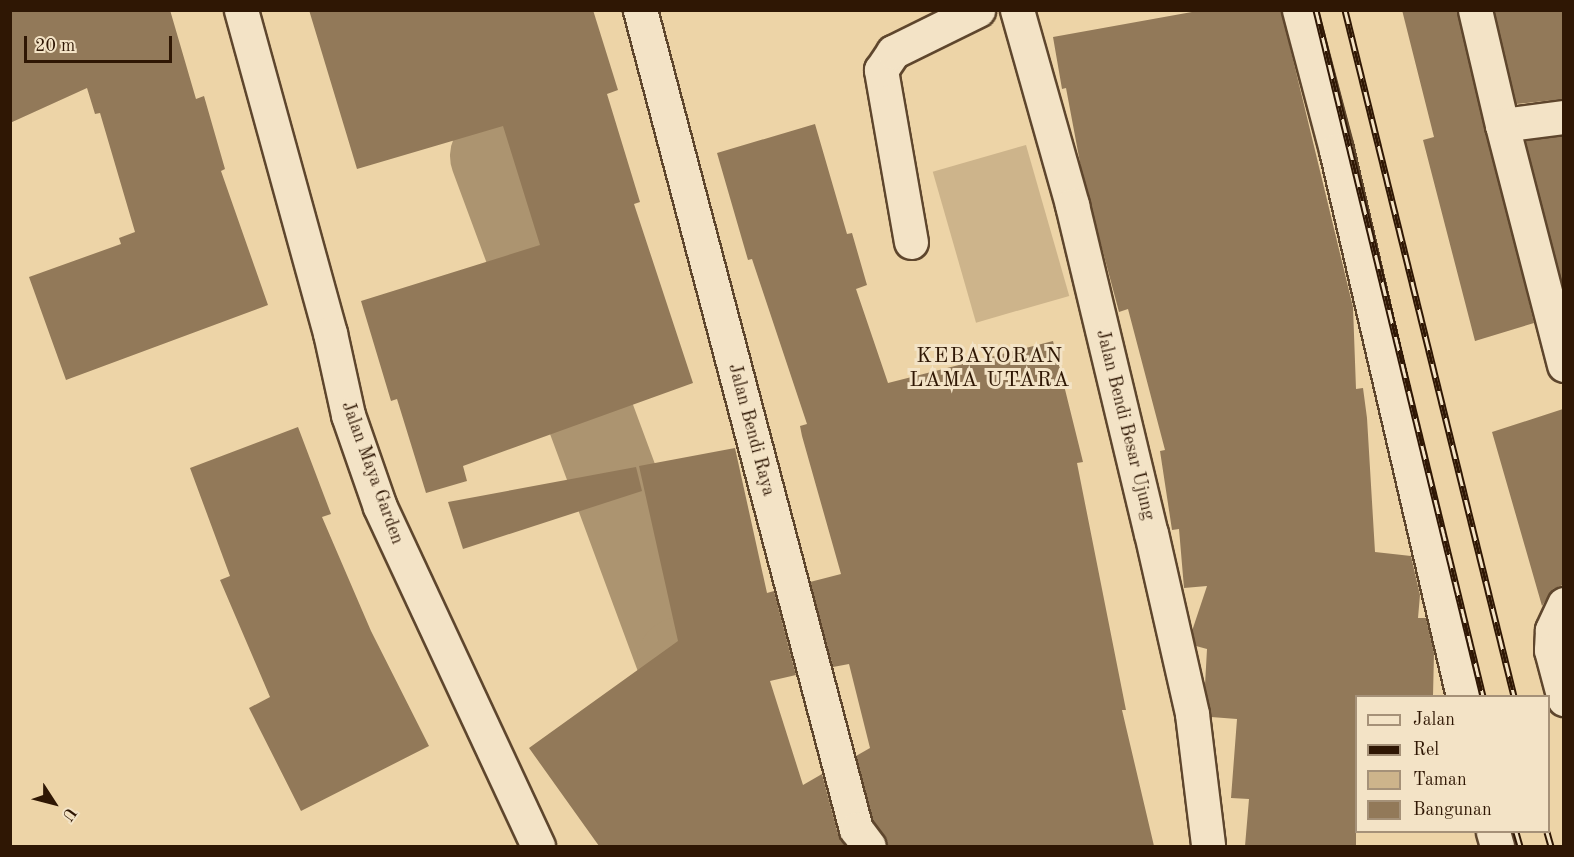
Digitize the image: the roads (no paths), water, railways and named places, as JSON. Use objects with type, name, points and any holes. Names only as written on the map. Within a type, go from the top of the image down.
[{"type":"street","name":"Jalan Maya Garden","points":[[241,10],[330,333],[348,415],[380,507],[538,846]]},
{"type":"street","name":"Jalan Bendi Raya","points":[[640,10],[856,829],[869,846]]},
{"type":"street","points":[[911,242],[880,70],[893,52],[978,10]]},
{"type":"street","name":"Jalan Bendi Besar Ujung","points":[[1017,10],[1072,205],[1151,533],[1192,714],[1208,845]]},
{"type":"street","points":[[1299,10],[1336,150],[1463,695]]},
{"type":"street","points":[[1475,10],[1563,365]]},
{"type":"street","points":[[1502,125],[1563,117]]},
{"type":"street","points":[[1563,603],[1552,630],[1551,650],[1563,699]]},
{"type":"waterway","points":[[494,156],[681,661],[775,846]]},
{"type":"railway","points":[[1316,10],[1483,695]]},
{"type":"railway","points":[[1345,10],[1514,695]]},
{"type":"railway","points":[[1516,833],[1520,846]]},
{"type":"railway","points":[[1547,833],[1551,846]]},
{"type":"district","name":"KEBAYORAN LAMA UTARA","points":[[990,369]]}]
